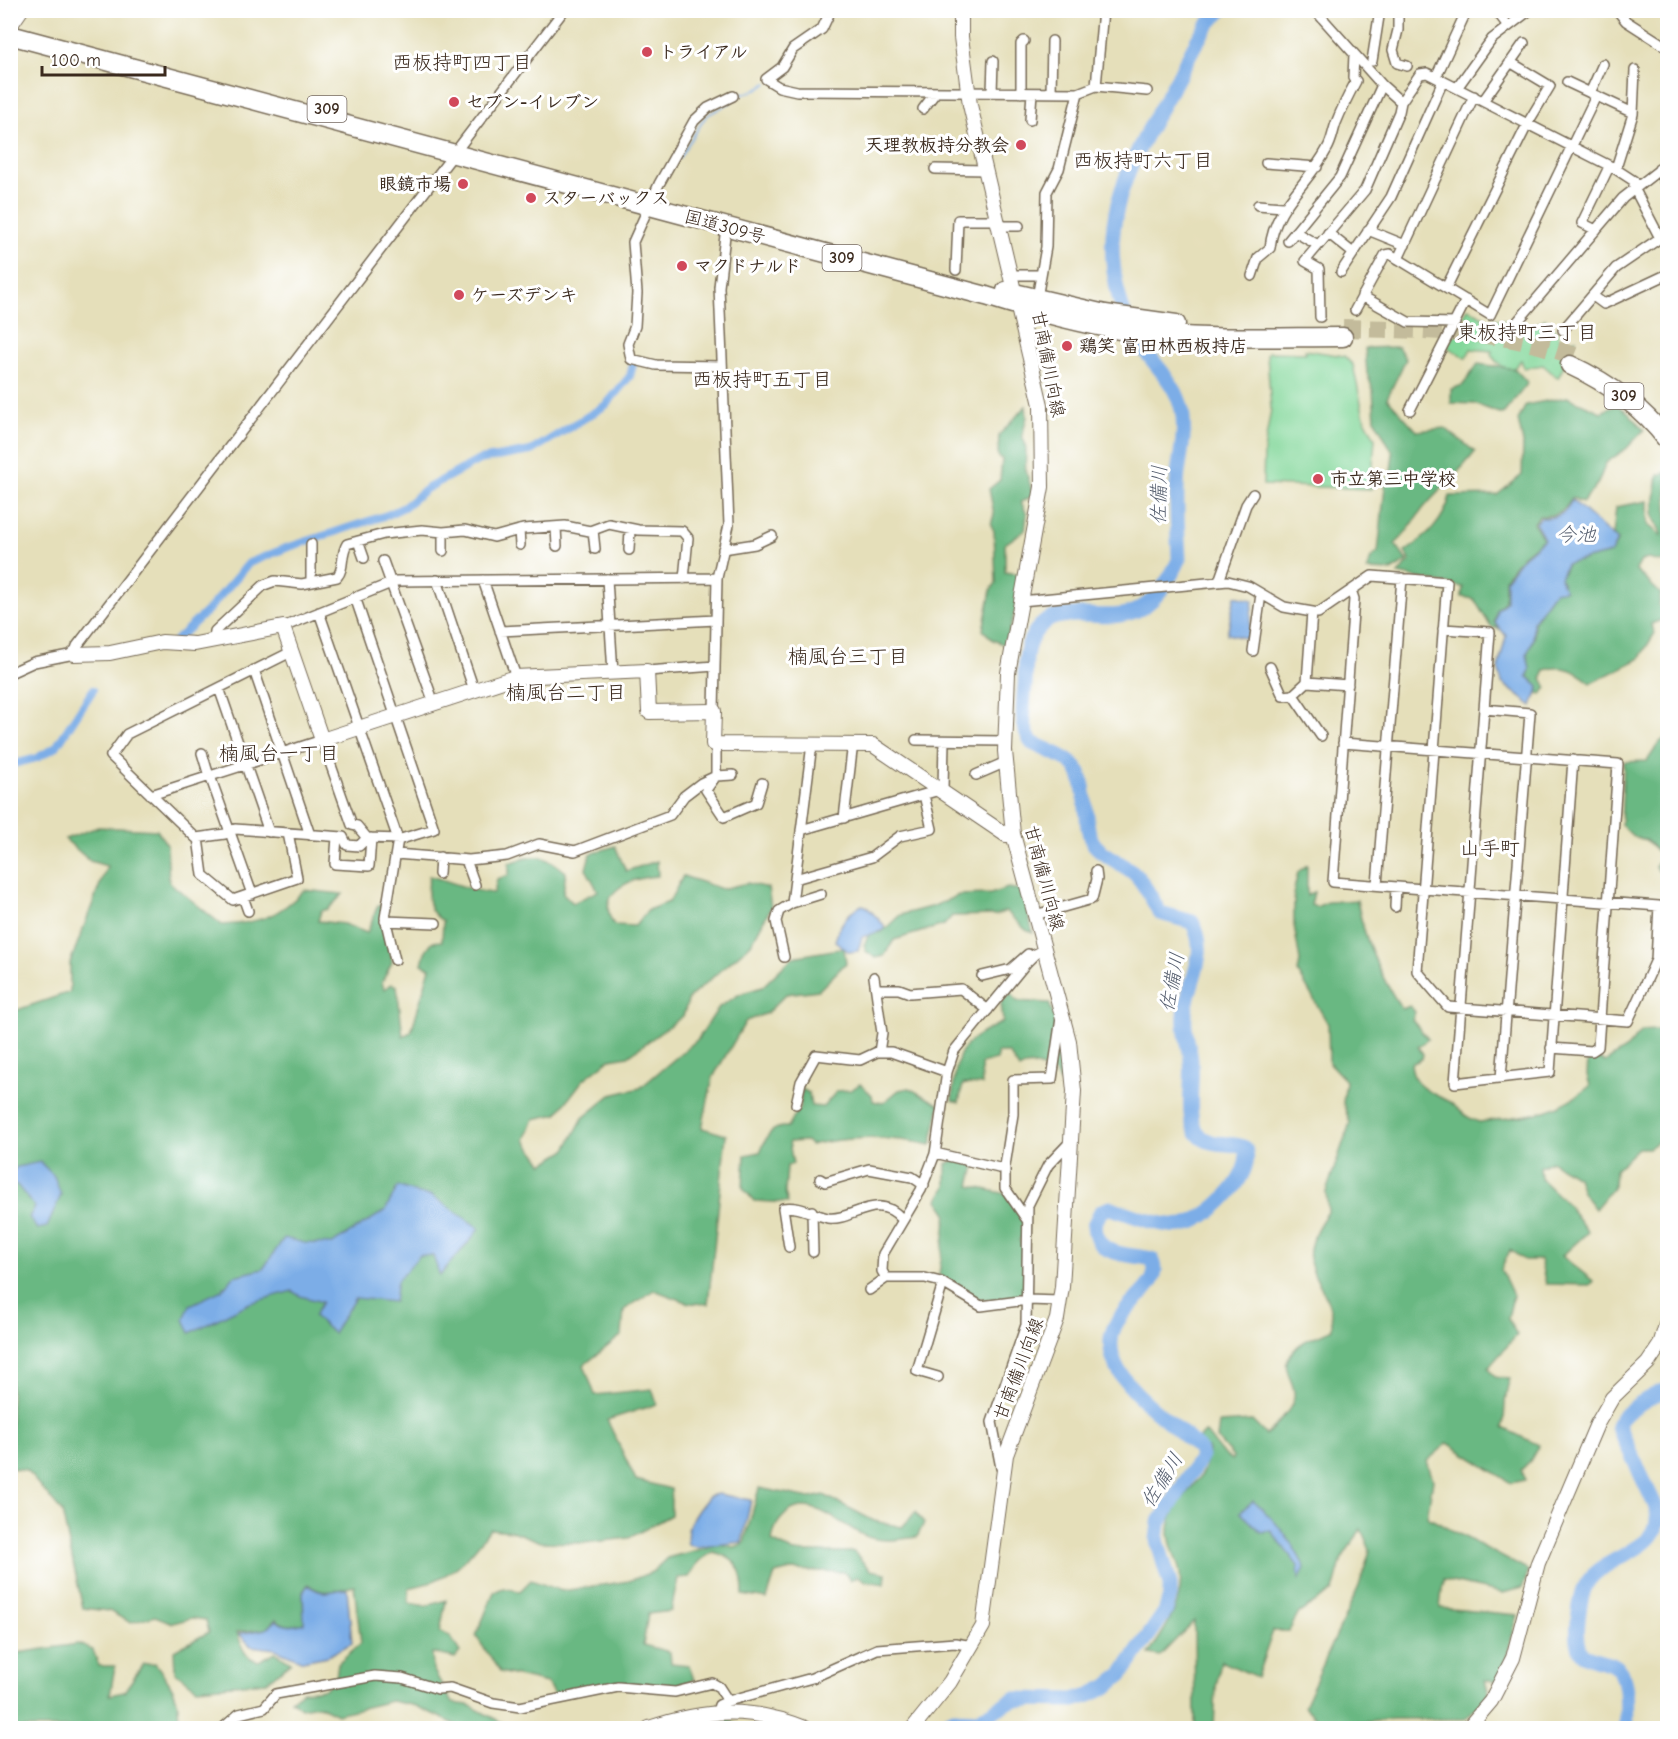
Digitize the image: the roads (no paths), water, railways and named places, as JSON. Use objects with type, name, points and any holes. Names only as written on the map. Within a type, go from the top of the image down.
[{"type":"highway","name":"国道309号","points":[[13,24],[455,149],[1017,300],[1036,298],[1133,332],[1177,330],[1343,333]]},
{"type":"highway","name":"国道309号","points":[[648,200],[726,227],[1085,316]]},
{"type":"highway","name":"309","points":[[1668,425],[1637,394],[1617,379],[1572,361],[1621,394],[1668,441]]},
{"type":"main road","name":"甘南備川向線","points":[[913,1728],[950,1682],[973,1646],[985,1619],[1002,1473],[1011,1441],[1053,1335],[1060,1301],[1074,1064],[1062,1012],[1042,951],[1035,915],[1013,834],[1006,762],[1008,674],[1039,508],[1043,435],[1036,376],[985,170],[968,90],[961,37],[961,10]]},
{"type":"main road","points":[[74,654],[110,653],[162,642],[188,645],[283,627],[322,740],[516,677],[647,671],[649,712],[714,711],[713,744],[853,743],[873,745],[1006,835],[1013,834]]},
{"type":"main road","points":[[1468,1728],[1491,1701],[1513,1658],[1538,1563],[1597,1424],[1612,1398],[1648,1363],[1660,1345],[1668,1318]]},
{"type":"main road","points":[[649,1728],[689,1716],[717,1712],[757,1715],[805,1728]]},
{"type":"street","points":[[10,673],[34,662],[74,654],[77,646],[426,192],[455,149],[564,10]]},
{"type":"street","points":[[831,10],[822,29],[793,49],[782,67],[766,79],[779,87],[797,91],[936,92],[968,90],[1078,93],[1096,86],[1148,90]]},
{"type":"street","points":[[1096,86],[1103,10]]},
{"type":"street","points":[[1315,10],[1382,85],[1401,102]]},
{"type":"street","points":[[1372,61],[1380,10]]},
{"type":"street","points":[[1398,10],[1393,55],[1397,63],[1407,66]]},
{"type":"street","points":[[1341,272],[1391,197],[1466,12],[1472,10]]},
{"type":"street","points":[[1496,10],[1508,26]]},
{"type":"street","points":[[1457,88],[1492,39],[1530,10]]},
{"type":"street","points":[[1617,10],[1626,21],[1668,48]]},
{"type":"street","points":[[1021,93],[1021,44],[1024,41]]},
{"type":"street","points":[[1051,93],[1052,41]]},
{"type":"street","points":[[1398,259],[1478,99],[1524,43]]},
{"type":"street","points":[[1252,276],[1258,258],[1270,248],[1272,233],[1283,207],[1317,167],[1328,148],[1356,81],[1353,78],[1354,54]]},
{"type":"street","points":[[992,92],[993,62]]},
{"type":"street","points":[[1446,288],[1528,124],[1550,86],[1510,62]]},
{"type":"street","points":[[1355,310],[1385,255],[1390,254],[1490,315],[1572,146],[1603,64]]},
{"type":"street","points":[[1596,230],[1582,223],[1608,169],[1617,165],[1633,113],[1635,70]]},
{"type":"street","points":[[1320,317],[1319,270],[1305,261],[1365,190],[1399,112],[1401,102],[1420,74],[1427,73],[1632,178],[1634,188],[1660,238],[1616,268],[1563,330]]},
{"type":"street","points":[[1567,82],[1633,113]]},
{"type":"street","points":[[1288,241],[1340,177],[1382,85]]},
{"type":"street","points":[[923,109],[936,92]]},
{"type":"street","points":[[1030,120],[1032,93]]},
{"type":"street","points":[[1036,298],[1046,247],[1047,192],[1059,169],[1078,93]]},
{"type":"street","points":[[721,366],[656,365],[631,359],[628,344],[635,326],[637,293],[631,247],[648,200],[694,121],[708,108],[733,96]]},
{"type":"street","points":[[1266,163],[1317,167]]},
{"type":"street","points":[[1518,321],[1634,188],[1668,163]]},
{"type":"street","points":[[936,169],[985,170]]},
{"type":"street","points":[[1659,169],[1668,190]]},
{"type":"street","points":[[1258,205],[1283,207]]},
{"type":"street","points":[[956,270],[958,220],[1020,226]]},
{"type":"street","points":[[714,711],[717,578],[729,525],[719,287],[726,227]]},
{"type":"street","points":[[1368,230],[1405,245]]},
{"type":"street","points":[[1295,232],[1318,245]]},
{"type":"street","points":[[1328,233],[1353,253]]},
{"type":"street","points":[[1010,274],[1040,274]]},
{"type":"street","points":[[1593,296],[1605,304],[1668,274]]},
{"type":"street","points":[[1362,296],[1408,322],[1455,323]]},
{"type":"street","points":[[1410,410],[1466,300]]},
{"type":"street","points":[[1219,581],[1246,505],[1253,494]]},
{"type":"street","points":[[214,640],[215,631],[264,585],[275,581],[302,584],[337,577],[341,572],[341,560],[345,546],[384,534],[423,530],[443,532],[465,530],[500,537],[519,530],[556,527],[593,530],[609,524],[630,529],[682,531],[688,538],[684,579]]},
{"type":"street","points":[[556,527],[557,546]]},
{"type":"street","points":[[629,550],[630,529]]},
{"type":"street","points":[[519,530],[520,545]]},
{"type":"street","points":[[593,530],[596,549]]},
{"type":"street","points":[[443,532],[443,551]]},
{"type":"street","points":[[407,533],[408,543]]},
{"type":"street","points":[[723,549],[755,544],[772,536]]},
{"type":"street","points":[[358,541],[364,558]]},
{"type":"street","points":[[310,544],[311,581]]},
{"type":"street","points":[[383,561],[393,581],[434,703]]},
{"type":"street","points":[[1021,601],[1219,581],[1240,583],[1284,607],[1318,613],[1351,590],[1372,576],[1447,582],[1443,629],[1423,889],[1417,971],[1448,1007],[1628,1021],[1656,960],[1659,906],[1563,900],[1470,892],[1423,889],[1333,882],[1354,599],[1351,590]]},
{"type":"street","points":[[283,627],[393,581],[717,578]]},
{"type":"street","points":[[1377,885],[1402,578]]},
{"type":"street","points":[[607,579],[613,673]]},
{"type":"street","points":[[437,580],[474,690]]},
{"type":"street","points":[[483,580],[516,677]]},
{"type":"street","points":[[1253,651],[1261,594]]},
{"type":"street","points":[[198,838],[235,829],[340,837],[347,845],[359,846],[369,838],[398,839],[434,829],[355,597]]},
{"type":"street","points":[[319,612],[398,839],[385,921],[395,960]]},
{"type":"street","points":[[1270,667],[1283,696],[1293,695],[1307,682],[1312,612]]},
{"type":"street","points":[[500,631],[716,621]]},
{"type":"street","points":[[1443,629],[1490,633],[1455,1083],[1550,1072],[1573,760]]},
{"type":"street","points":[[288,833],[297,878],[233,900],[203,875],[198,838],[111,756],[127,734],[291,652]]},
{"type":"street","points":[[647,671],[715,666]]},
{"type":"street","points":[[254,670],[310,835]]},
{"type":"street","points":[[1307,682],[1348,686]]},
{"type":"street","points":[[219,687],[269,832]]},
{"type":"street","points":[[1293,695],[1321,736]]},
{"type":"street","points":[[1484,709],[1530,713],[1501,1078]]},
{"type":"street","points":[[151,795],[322,740],[352,825]]},
{"type":"street","points":[[916,740],[1005,741]]},
{"type":"street","points":[[801,830],[943,789],[944,741]]},
{"type":"street","points":[[844,818],[853,743]]},
{"type":"street","points":[[1343,743],[1618,764],[1598,1047],[1592,1051],[1551,1047]]},
{"type":"street","points":[[716,744],[716,776],[706,790],[724,817],[756,803],[762,783]]},
{"type":"street","points":[[792,903],[812,744]]},
{"type":"street","points":[[202,753],[230,832],[247,895],[248,911]]},
{"type":"street","points":[[976,775],[1006,762]]},
{"type":"street","points":[[396,854],[466,860],[507,856],[539,844],[574,851],[670,815],[689,791],[716,776],[733,775]]},
{"type":"street","points":[[795,879],[872,857],[900,836],[932,830],[924,795]]},
{"type":"street","points":[[352,825],[357,826],[369,838],[369,867],[335,864],[340,837],[352,825]]},
{"type":"street","points":[[439,874],[440,857]]},
{"type":"street","points":[[466,860],[475,885]]},
{"type":"street","points":[[1035,915],[1092,899],[1097,879],[1096,871]]},
{"type":"street","points":[[1395,907],[1396,887]]},
{"type":"street","points":[[784,957],[776,921],[779,911],[792,903],[821,894]]},
{"type":"street","points":[[385,921],[436,923]]},
{"type":"street","points":[[886,1278],[882,1271],[883,1254],[924,1185],[936,1153],[947,1072],[957,1046],[1042,951],[1036,949],[1030,951],[1011,969],[982,976]]},
{"type":"street","points":[[874,977],[882,1033],[879,1052]]},
{"type":"street","points":[[877,989],[899,989],[910,993],[961,989],[988,1010]]},
{"type":"street","points":[[1029,1222],[1005,1188],[1005,1166],[1014,1114],[1013,1080],[1052,1079],[1062,1012]]},
{"type":"street","points":[[796,1104],[801,1082],[816,1055],[860,1060],[879,1052],[891,1052],[938,1072],[947,1072]]},
{"type":"street","points":[[1002,1473],[992,1422],[1026,1325],[1030,1195],[1048,1164],[1071,1141]]},
{"type":"street","points":[[936,1153],[999,1168],[1005,1166]]},
{"type":"street","points":[[820,1179],[825,1182],[869,1169],[912,1177],[924,1185]]},
{"type":"street","points":[[789,1247],[783,1208],[812,1211],[829,1218],[858,1209],[883,1208],[890,1209],[902,1219]]},
{"type":"street","points":[[812,1211],[813,1252]]},
{"type":"street","points":[[869,1290],[886,1278],[925,1278],[943,1283],[981,1306],[1027,1300],[1060,1301]]},
{"type":"street","points":[[938,1377],[917,1371],[943,1283]]},
{"type":"street","points":[[717,1712],[719,1705],[728,1701],[812,1678],[877,1649],[955,1643],[973,1646]]},
{"type":"street","points":[[223,1728],[239,1714],[264,1708],[276,1694],[375,1676],[402,1678],[438,1689],[450,1688],[493,1702],[520,1707],[618,1687],[675,1692],[712,1683],[719,1687],[728,1701]]},
{"type":"water","name":"今池","points":[[1572,500],[1617,540],[1611,553],[1566,564],[1560,578],[1565,590],[1554,592],[1533,621],[1533,638],[1527,654],[1530,670],[1527,676],[1539,687],[1532,706],[1502,683],[1498,668],[1506,636],[1495,622],[1497,610],[1506,602],[1506,579],[1523,557],[1544,539],[1536,523],[1540,518],[1559,515],[1566,510]]},
{"type":"water","points":[[1235,596],[1253,600],[1248,639],[1227,634]]},
{"type":"water","points":[[862,905],[866,906],[884,925],[884,930],[862,937],[858,951],[849,952],[835,941],[844,920]]},
{"type":"water","points":[[40,1162],[54,1176],[61,1195],[47,1227],[37,1229],[29,1217],[35,1207],[17,1185],[11,1182],[11,1173],[17,1167]]},
{"type":"water","points":[[398,1186],[419,1194],[431,1195],[479,1228],[440,1276],[433,1256],[420,1255],[397,1281],[394,1302],[355,1298],[333,1333],[314,1316],[322,1302],[300,1296],[292,1291],[250,1303],[190,1333],[184,1319],[190,1305],[222,1290],[234,1276],[263,1269],[284,1238],[305,1243],[332,1244],[385,1211]]},
{"type":"water","points":[[718,1494],[751,1500],[742,1542],[697,1547],[688,1545],[688,1531],[692,1519],[709,1496]]},
{"type":"water","points":[[1253,1501],[1283,1531],[1294,1549],[1305,1568],[1299,1579],[1298,1566],[1271,1531],[1261,1532],[1240,1512]]},
{"type":"water","points":[[308,1585],[322,1592],[347,1589],[352,1643],[328,1656],[303,1661],[275,1649],[251,1646],[239,1634],[266,1629],[276,1620],[289,1626],[304,1623],[303,1592]]},
{"type":"waterway","name":"佐備川","points":[[937,1728],[954,1719],[978,1720],[1014,1699],[1074,1700],[1108,1686],[1122,1674],[1165,1612],[1170,1596],[1170,1584],[1157,1540],[1159,1523],[1201,1457],[1199,1449],[1130,1386],[1115,1363],[1111,1344],[1114,1328],[1122,1315],[1151,1282],[1155,1271],[1152,1259],[1107,1249],[1096,1236],[1094,1225],[1101,1211],[1110,1208],[1165,1224],[1183,1225],[1193,1222],[1217,1206],[1228,1195],[1243,1171],[1247,1159],[1245,1148],[1206,1140],[1198,1134],[1192,1121],[1191,1061],[1185,1021],[1187,1003],[1199,957],[1197,934],[1192,922],[1160,913],[1135,874],[1103,853],[1094,844],[1089,831],[1083,786],[1076,768],[1061,756],[1032,743],[1024,723],[1023,708],[1026,654],[1038,629],[1049,620],[1061,616],[1121,615],[1135,611],[1155,596],[1179,560],[1177,494],[1183,434],[1182,410],[1172,386],[1140,344],[1127,322],[1117,287],[1112,255],[1114,225],[1120,196],[1143,141],[1195,44],[1222,10]]},
{"type":"waterway","points":[[737,96],[759,89],[767,83]]},
{"type":"waterway","points":[[679,158],[706,116],[731,102]]},
{"type":"waterway","points":[[176,640],[208,610],[249,563],[286,548],[387,515],[404,507],[426,489],[479,460],[531,451],[606,405],[630,376],[633,365]]},
{"type":"waterway","points":[[10,765],[37,758],[56,747],[93,690]]},
{"type":"waterway","points":[[1627,1728],[1624,1679],[1614,1666],[1585,1655],[1581,1650],[1577,1634],[1579,1613],[1584,1589],[1592,1577],[1603,1567],[1631,1552],[1653,1534],[1657,1521],[1655,1505],[1618,1426],[1631,1409],[1668,1389]]},
{"type":"tunnel","points":[[1343,328],[1431,330],[1489,335],[1518,340],[1574,356]]},
{"type":"place","name":"トライアル","points":[[647,52]]},
{"type":"place","name":"セブン-イレブン","points":[[454,102]]},
{"type":"place","name":"天理教板持分教会","points":[[1021,145]]},
{"type":"place","name":"眼鏡市場","points":[[463,184]]},
{"type":"place","name":"スターバックス","points":[[531,198]]},
{"type":"place","name":"マクドナルド","points":[[682,266]]},
{"type":"place","name":"ケーズデンキ","points":[[459,295]]},
{"type":"place","name":"鶏笑 富田林西板持店","points":[[1067,346]]},
{"type":"place","name":"市立第三中学校","points":[[1318,479]]},
{"type":"district","name":"西板持町四丁目","points":[[462,62]]},
{"type":"district","name":"西板持町六丁目","points":[[1143,160]]},
{"type":"district","name":"東板持町三丁目","points":[[1527,332]]},
{"type":"district","name":"西板持町五丁目","points":[[762,379]]},
{"type":"district","name":"楠風台三丁目","points":[[848,656]]},
{"type":"district","name":"楠風台二丁目","points":[[566,692]]},
{"type":"district","name":"楠風台一丁目","points":[[279,753]]},
{"type":"district","name":"山手町","points":[[1490,848]]}]
